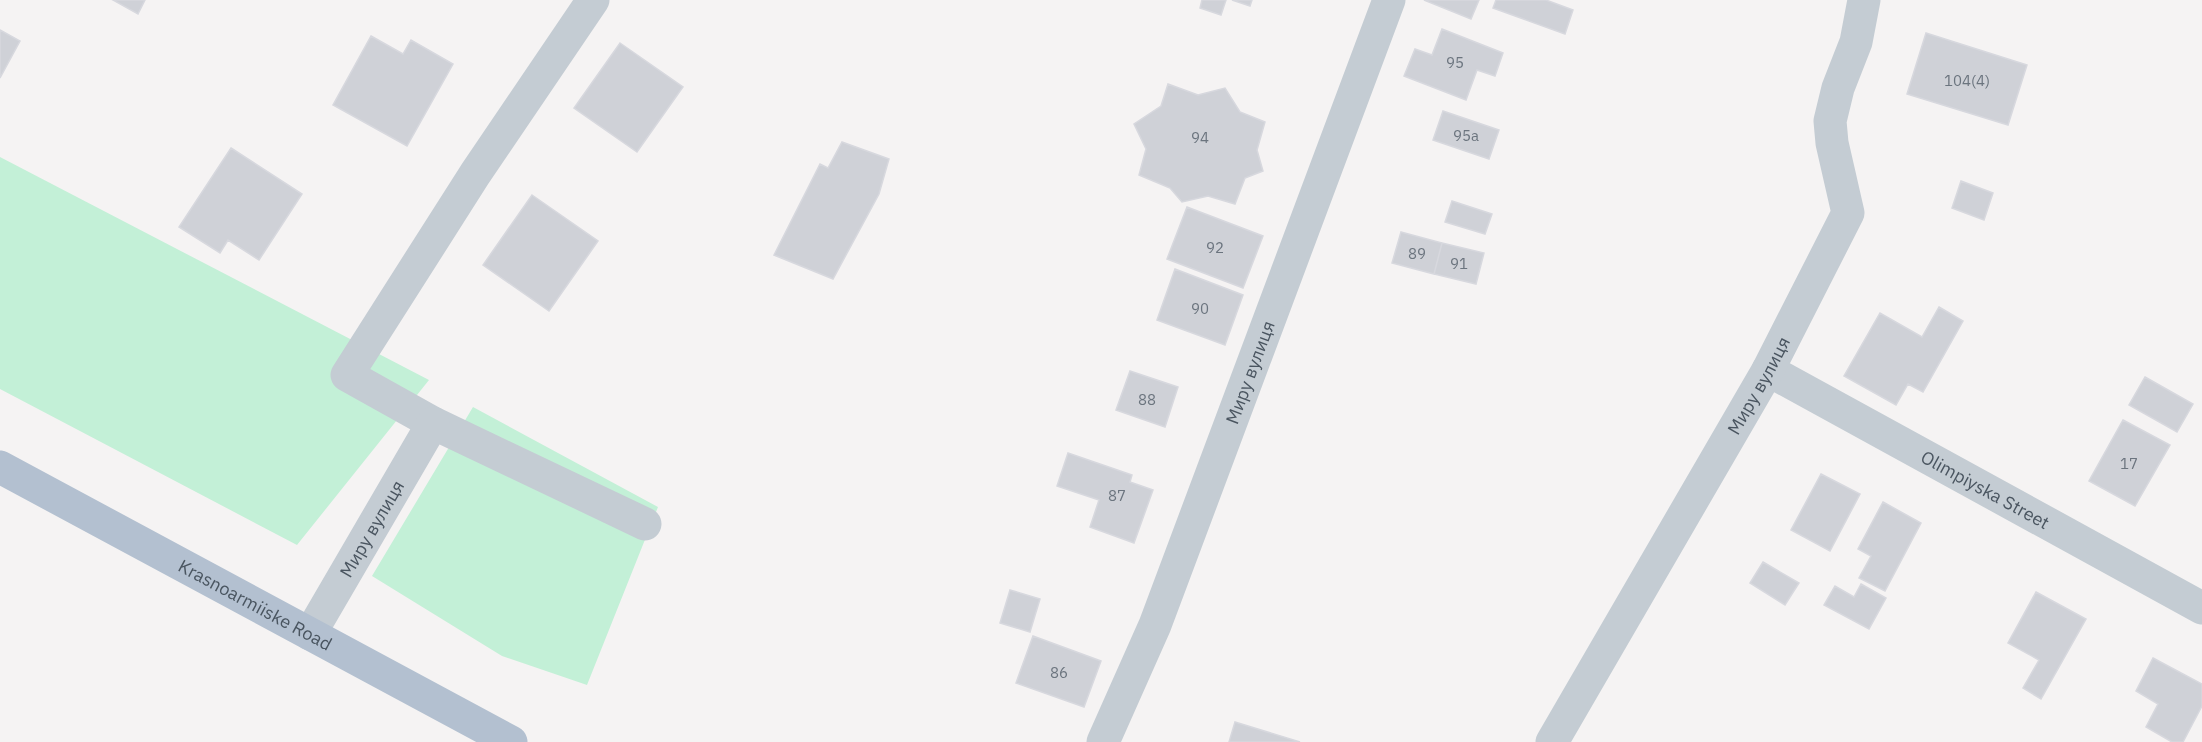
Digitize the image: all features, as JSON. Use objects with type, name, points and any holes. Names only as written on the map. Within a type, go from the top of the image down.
[{"type":"main road","name":"Krasnoarmiiske Road","points":[[0,467],[511,742]]},
{"type":"street","points":[[593,0],[475,174],[347,375],[433,423],[645,524]]},
{"type":"street","name":"Миру вулиця","points":[[1103,742],[1155,625],[1389,0]]},
{"type":"street","name":"Миру вулиця","points":[[1552,742],[1768,370],[1848,213],[1832,143],[1830,121],[1838,88],[1856,42],[1864,0]]},
{"type":"street","name":"Olimpiyska Street","points":[[1768,370],[2202,608]]},
{"type":"street","name":"Миру вулиця","points":[[310,634],[433,423]]},
{"type":"green space","points":[[0,157],[429,380],[297,545],[0,389]]},
{"type":"green space","points":[[473,407],[658,507],[587,685],[502,656],[372,576]]},
{"type":"building","points":[[113,0],[145,0],[138,14]]},
{"type":"building","points":[[1202,0],[1226,0],[1221,15],[1200,8]]},
{"type":"building","points":[[1232,0],[1252,0],[1250,6]]},
{"type":"building","points":[[1424,0],[1479,0],[1471,19]]},
{"type":"building","points":[[1496,0],[1546,0],[1573,10],[1565,34],[1493,8]]},
{"type":"building","points":[[1442,29],[1503,53],[1495,76],[1477,70],[1466,100],[1404,76],[1415,49],[1432,55]]},
{"type":"building","points":[[0,30],[20,41],[0,78]]},
{"type":"building","points":[[1926,33],[2027,65],[2008,125],[1907,94]]},
{"type":"building","points":[[371,36],[403,54],[411,40],[453,64],[407,146],[333,105]]},
{"type":"building","points":[[620,43],[683,87],[637,152],[574,108]]},
{"type":"building","points":[[1168,84],[1198,95],[1225,88],[1240,112],[1265,122],[1257,150],[1263,171],[1245,178],[1235,204],[1208,196],[1182,202],[1170,188],[1139,175],[1146,149],[1134,124],[1161,106]]},
{"type":"building","points":[[1443,111],[1499,130],[1489,159],[1433,140]]},
{"type":"building","points":[[842,142],[889,159],[879,194],[833,279],[774,255],[820,164],[828,168]]},
{"type":"building","points":[[231,148],[302,194],[259,260],[228,240],[220,253],[179,227]]},
{"type":"building","points":[[1961,181],[1993,193],[1984,220],[1952,208]]},
{"type":"building","points":[[532,195],[598,241],[549,311],[483,265]]},
{"type":"building","points":[[1452,201],[1492,214],[1485,234],[1445,222]]},
{"type":"building","points":[[1187,207],[1263,236],[1243,288],[1167,259]]},
{"type":"building","points":[[1401,232],[1442,243],[1434,274],[1392,263]]},
{"type":"building","points":[[1442,243],[1484,253],[1476,284],[1434,274]]},
{"type":"building","points":[[1175,269],[1243,295],[1225,345],[1157,320]]},
{"type":"building","points":[[1939,307],[1963,321],[1923,392],[1908,384],[1896,405],[1844,376],[1880,313],[1922,337]]},
{"type":"building","points":[[1130,371],[1178,387],[1165,427],[1116,410]]},
{"type":"building","points":[[2145,377],[2193,404],[2177,432],[2129,405]]},
{"type":"building","points":[[2123,420],[2170,445],[2135,506],[2089,481]]},
{"type":"building","points":[[1068,453],[1132,475],[1130,482],[1153,490],[1134,543],[1090,527],[1099,500],[1057,486]]},
{"type":"building","points":[[1821,474],[1860,494],[1830,551],[1791,530]]},
{"type":"building","points":[[1883,502],[1921,523],[1885,591],[1859,578],[1871,556],[1858,549]]},
{"type":"building","points":[[1763,562],[1799,583],[1785,605],[1750,583]]},
{"type":"building","points":[[1861,584],[1886,598],[1869,629],[1824,605],[1835,586],[1854,597]]},
{"type":"building","points":[[1010,590],[1040,599],[1030,632],[1000,623]]},
{"type":"building","points":[[2036,592],[2086,619],[2041,699],[2023,688],[2039,660],[2008,643]]},
{"type":"building","points":[[1033,636],[1101,661],[1084,707],[1016,683]]},
{"type":"building","points":[[2153,658],[2202,684],[2202,706],[2183,742],[2172,742],[2146,727],[2158,704],[2136,691]]},
{"type":"building","points":[[1235,722],[1300,742],[1229,742]]}]
